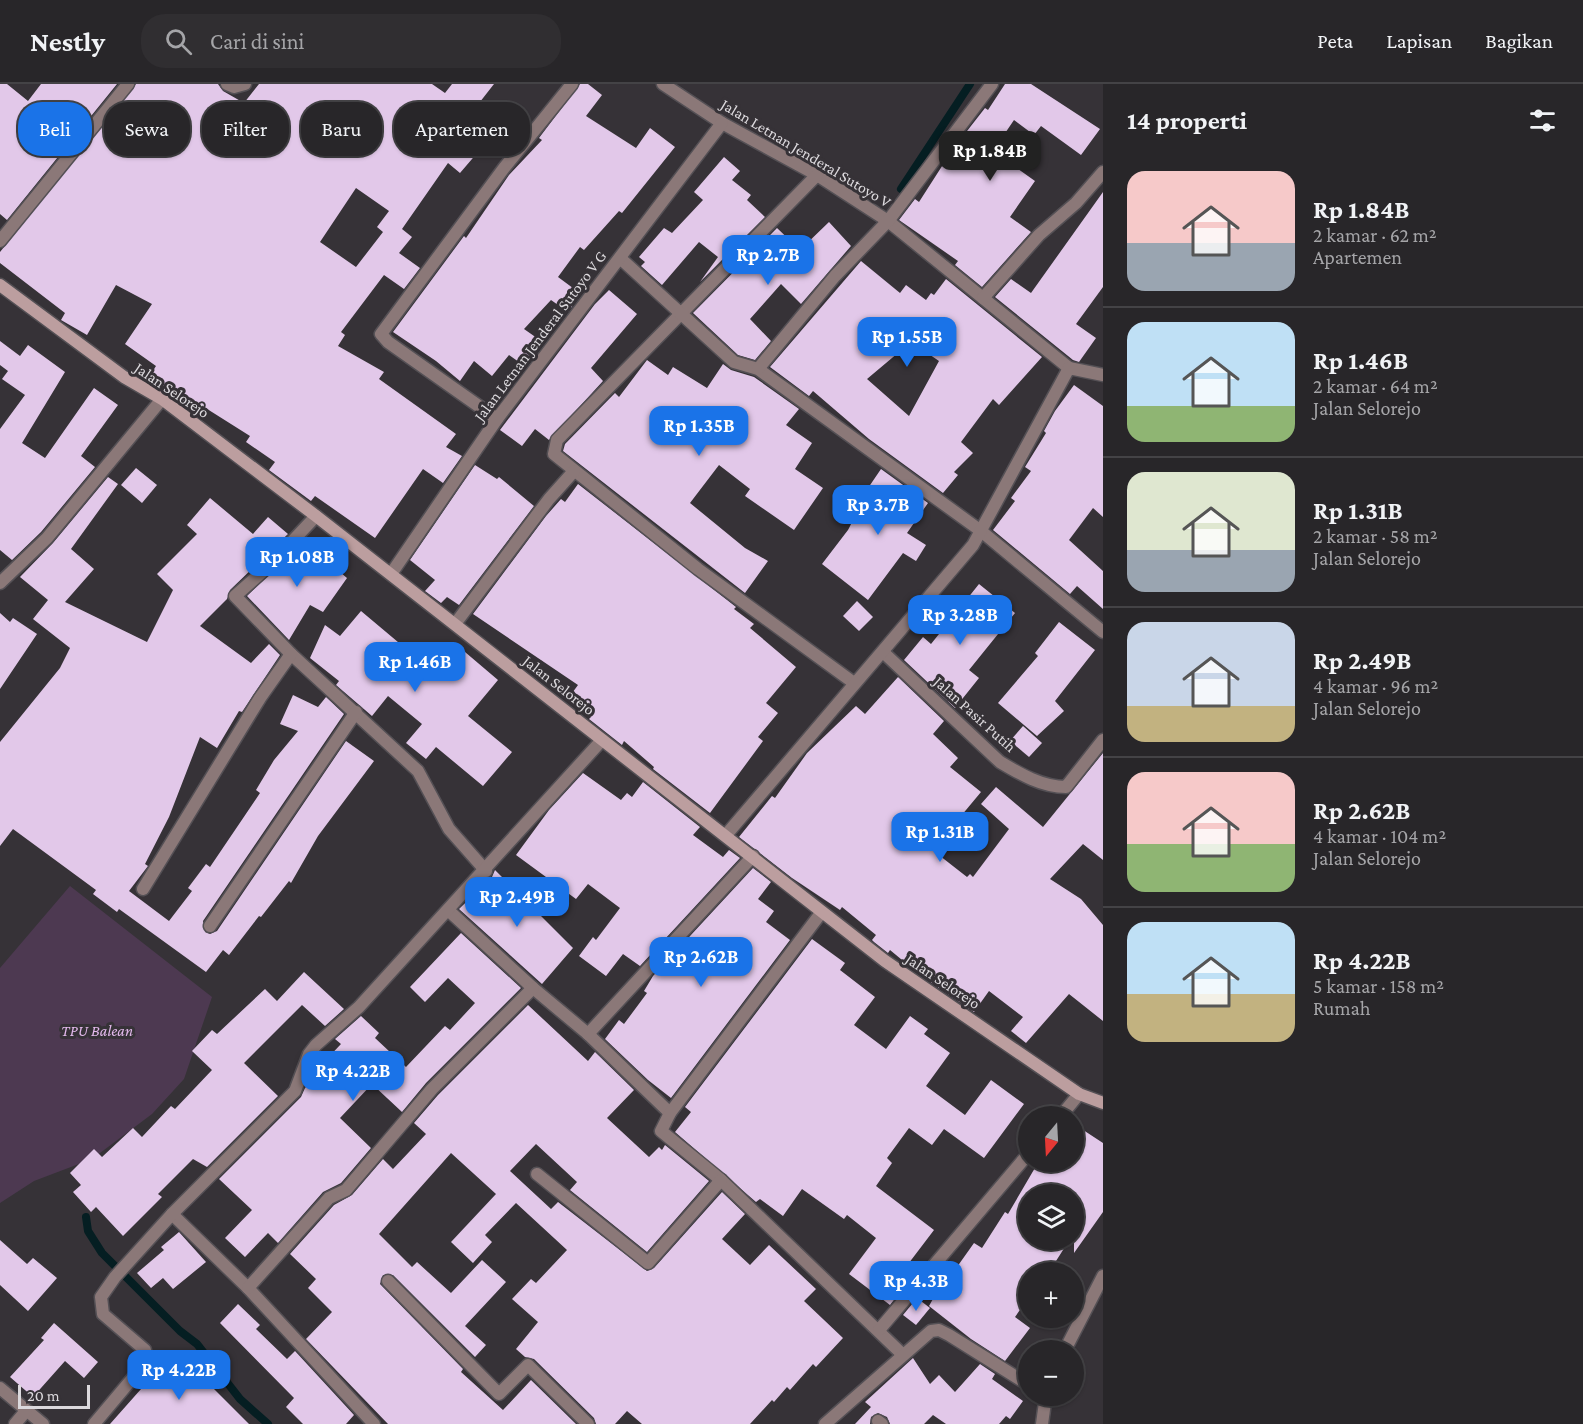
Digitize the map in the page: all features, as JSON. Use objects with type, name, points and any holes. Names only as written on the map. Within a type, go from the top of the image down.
[{"type":"street","points":[[0,241],[128,84]]},
{"type":"street","points":[[227,84],[234,87],[245,84]]},
{"type":"street","points":[[497,419],[388,342],[381,334],[504,168],[572,84]]},
{"type":"street","name":"Jalan Letnan Jenderal Sutoyo V","points":[[663,84],[722,123],[817,175],[888,221],[1069,368]]},
{"type":"street","points":[[758,369],[835,276],[888,221],[992,84]]},
{"type":"street","name":"Jalan Letnan Jenderal Sutoyo V G","points":[[391,574],[497,419],[722,123]]},
{"type":"street","points":[[983,298],[1039,235],[1076,203],[1103,172]]},
{"type":"street","points":[[817,175],[557,440],[554,454],[698,569],[854,683]]},
{"type":"street","points":[[620,258],[734,362],[758,369],[981,531],[1103,632]]},
{"type":"street","name":"Jalan Selorejo","points":[[0,285],[124,377],[162,399],[316,516],[885,961],[1080,1094],[1103,1103]]},
{"type":"street","points":[[726,836],[973,544],[1069,368],[1103,375]]},
{"type":"street","points":[[0,584],[47,538],[162,399]]},
{"type":"street","points":[[454,624],[549,499],[574,471]]},
{"type":"street","points":[[316,516],[270,566],[236,596],[291,654],[418,771],[449,829],[486,871]]},
{"type":"street","name":"Jalan Pasir Putih","points":[[883,652],[1000,762],[1033,779],[1053,787],[1066,787],[1103,740]]},
{"type":"street","points":[[143,890],[260,698],[291,654]]},
{"type":"street","points":[[210,926],[356,712]]},
{"type":"street","points":[[94,1424],[147,1361],[145,1350],[104,1314],[100,1307],[101,1297],[115,1278],[172,1214],[295,1091],[309,1054],[316,1045],[359,1007],[486,871],[602,740]]},
{"type":"street","points":[[588,1034],[753,856]]},
{"type":"street","points":[[448,910],[533,988],[588,1034],[670,1113]]},
{"type":"street","points":[[821,913],[670,1113],[660,1131],[721,1180],[902,1354]]},
{"type":"street","points":[[248,1288],[328,1198],[346,1190],[432,1089],[533,988]]},
{"type":"street","points":[[1069,1106],[1080,1094]]},
{"type":"street","points":[[879,1330],[1018,1166]]},
{"type":"street","points":[[537,1174],[648,1263],[721,1180]]},
{"type":"street","points":[[172,1214],[248,1288],[374,1424]]},
{"type":"street","points":[[1070,1340],[1103,1276]]},
{"type":"street","points":[[388,1281],[499,1394],[528,1365],[588,1424]]},
{"type":"street","points":[[825,1424],[902,1354],[931,1331],[939,1330],[1018,1377]]},
{"type":"street","points":[[0,1388],[43,1424]]},
{"type":"street","points":[[1042,1424],[1044,1406]]},
{"type":"street","points":[[15,1424],[26,1411]]},
{"type":"green space","name":"TPU Balean","points":[[70,886],[212,997],[184,1079],[152,1114],[92,1159],[34,1181],[0,1203],[0,968]]},
{"type":"building","points":[[0,84],[7,84],[28,101],[41,84],[117,84],[92,115],[92,102],[18,102],[18,156],[59,156],[7,220],[0,214]]},
{"type":"building","points":[[136,84],[218,84],[223,91],[242,102],[202,102],[202,156],[289,156],[289,102],[245,102],[259,84],[432,84],[445,93],[452,84],[494,84],[480,102],[394,102],[394,156],[475,156],[460,173],[448,163],[402,229],[412,237],[399,253],[420,268],[404,289],[384,275],[341,332],[345,335],[338,346],[384,372],[379,379],[456,434],[446,447],[462,456],[443,483],[423,469],[375,538],[315,496],[311,501],[269,470],[275,462],[246,442],[250,436],[204,407],[200,413],[147,380],[156,366],[125,344],[152,304],[116,285],[87,335],[61,320],[65,313],[0,263],[0,252],[78,156],[92,156],[92,138],[104,124],[104,156],[190,156],[190,102],[121,102]],"holes":[[[356,188],[389,211],[377,227],[383,232],[356,267],[320,242]]]},
{"type":"building","points":[[580,84],[588,84],[602,95],[586,116],[636,148],[650,128],[675,147],[622,213],[619,211],[584,250],[580,247],[558,277],[581,294],[568,312],[551,300],[524,329],[544,343],[526,367],[509,355],[492,376],[474,361],[460,381],[436,361],[393,332],[464,236],[466,238],[509,175],[527,156],[530,156],[530,153],[542,140],[539,138]]},
{"type":"building","points":[[1005,84],[1031,84],[1100,129],[1081,155],[1041,126],[1034,135],[1014,120],[993,151],[1035,181],[1010,217],[1031,232],[982,287],[955,265],[958,261],[899,220],[915,199],[919,202],[953,149],[985,108],[988,110]]},
{"type":"building","points":[[724,157],[740,171],[732,180],[751,195],[747,200],[765,217],[700,282],[718,257],[699,242],[662,285],[641,266],[645,262],[639,257],[664,228],[672,233],[703,200],[694,192]]},
{"type":"building","points":[[1103,192],[1103,287],[1076,324],[1096,338],[1079,362],[1073,360],[995,297],[1011,279],[1031,293]]},
{"type":"building","points":[[829,222],[851,246],[801,304],[781,284],[750,319],[771,341],[755,360],[738,355],[693,313],[777,228],[800,250]]},
{"type":"building","points":[[861,261],[900,293],[906,285],[926,300],[931,293],[934,295],[946,279],[1042,357],[999,405],[993,399],[961,442],[973,453],[954,472],[958,475],[943,493],[869,439],[813,391],[809,396],[770,367]],"holes":[[[911,342],[939,361],[909,416],[867,379]]]},
{"type":"building","points":[[609,290],[637,314],[591,368],[603,381],[549,440],[535,429],[522,446],[500,430],[595,304]]},
{"type":"building","points":[[0,341],[20,356],[28,345],[65,372],[22,443],[45,458],[94,388],[118,405],[81,456],[95,467],[41,532],[12,560],[0,550],[0,429],[25,395],[2,379],[8,371],[0,365]]},
{"type":"building","points":[[647,360],[668,375],[673,367],[707,388],[723,364],[731,370],[754,377],[799,409],[786,425],[812,443],[795,469],[823,488],[794,530],[745,496],[750,489],[719,465],[690,503],[745,548],[768,561],[745,593],[563,451],[565,444],[615,393],[619,397]]},
{"type":"building","points":[[1074,385],[1103,406],[1103,517],[1093,508],[1069,540],[1103,571],[1103,609],[1077,586],[1070,594],[993,530],[1015,501],[1011,498],[1031,471],[1025,467],[1046,433],[1044,431],[1055,411]]},
{"type":"building","points":[[475,465],[497,479],[499,477],[534,506],[459,605],[447,597],[441,603],[425,591],[435,580],[410,560]]},
{"type":"building","points":[[136,468],[157,485],[142,503],[121,485]]},
{"type":"building","points":[[881,469],[928,503],[907,533],[926,545],[916,561],[903,553],[868,600],[822,564],[848,530],[866,495],[864,494]]},
{"type":"building","points":[[108,477],[118,484],[71,549],[94,569],[65,602],[147,642],[173,590],[157,574],[197,534],[187,525],[210,498],[253,534],[268,517],[288,534],[230,590],[227,599],[200,626],[251,663],[269,644],[280,655],[242,712],[239,711],[217,748],[200,737],[169,817],[145,864],[148,866],[129,891],[169,921],[192,891],[188,888],[206,864],[210,867],[260,793],[256,790],[274,760],[298,731],[280,724],[293,695],[318,707],[326,697],[344,714],[203,921],[205,932],[210,934],[217,931],[346,741],[374,761],[318,836],[291,883],[289,881],[229,955],[223,950],[206,972],[119,909],[117,912],[93,894],[96,890],[13,829],[0,846],[0,742],[60,668],[70,648],[33,619],[48,600],[20,577],[53,543]]},
{"type":"building","points":[[578,484],[736,607],[734,609],[754,624],[750,628],[796,667],[766,703],[778,713],[758,737],[763,741],[710,813],[653,769],[654,767],[624,741],[622,745],[589,719],[591,717],[567,700],[578,685],[473,614],[546,516],[561,499],[565,502]]},
{"type":"building","points":[[303,541],[347,578],[323,612],[310,605],[289,640],[247,596]]},
{"type":"building","points":[[979,584],[1015,613],[969,670],[979,678],[955,708],[904,660],[923,637],[931,644]]},
{"type":"building","points":[[857,601],[873,617],[859,631],[843,616]]},
{"type":"building","points":[[361,611],[442,679],[465,652],[498,680],[468,716],[512,752],[483,786],[436,747],[426,759],[406,743],[422,724],[388,696],[372,716],[336,685],[339,681],[310,658],[325,625],[340,636]]},
{"type":"building","points":[[0,613],[10,622],[13,618],[37,634],[0,689]]},
{"type":"building","points":[[1059,622],[1095,650],[1055,701],[1064,711],[1037,736],[998,703],[1038,656],[1035,653]]},
{"type":"building","points":[[898,677],[944,721],[933,734],[958,758],[950,767],[981,792],[956,822],[948,816],[926,845],[967,877],[970,874],[973,877],[1009,829],[981,804],[996,787],[1043,827],[1103,753],[1103,860],[1083,844],[1050,879],[1081,899],[1103,925],[1103,1021],[1069,994],[1026,1043],[1011,1031],[1023,1017],[989,991],[974,1012],[919,974],[890,950],[888,953],[874,942],[872,940],[876,935],[842,907],[840,910],[792,878],[739,837],[772,796],[775,798],[807,753],[856,706],[865,714]]},
{"type":"building","points":[[1023,726],[1042,743],[1029,757],[1010,741]]},
{"type":"building","points":[[583,773],[621,800],[627,793],[632,797],[643,782],[700,827],[693,835],[723,857],[729,850],[740,858],[640,966],[623,954],[606,976],[579,956],[593,937],[596,940],[620,908],[588,884],[576,899],[516,855],[549,810]]},
{"type":"building","points":[[753,868],[771,882],[758,899],[774,911],[766,922],[790,940],[671,1098],[648,1080],[605,1039],[619,1020],[624,1024],[647,993],[644,991],[653,976]]},
{"type":"building","points":[[495,870],[573,948],[542,984],[459,909],[492,877]]},
{"type":"building","points":[[461,933],[521,988],[426,1083],[402,1112],[372,1084],[340,1118],[371,1148],[341,1183],[323,1192],[278,1243],[268,1233],[245,1257],[225,1238],[252,1210],[219,1179],[301,1097],[305,1088],[325,1067],[322,1064],[341,1044],[335,1039],[361,1016],[379,1033],[375,1038],[406,1067],[445,1026],[450,1030],[475,1003],[448,978],[425,1002],[410,987]]},
{"type":"building","points":[[812,939],[845,963],[840,970],[875,997],[854,1025],[886,1049],[910,1016],[928,1029],[924,1034],[950,1053],[926,1086],[965,1115],[991,1080],[1024,1104],[1018,1106],[1018,1112],[984,1158],[944,1129],[932,1145],[909,1128],[887,1158],[892,1163],[876,1186],[934,1230],[896,1280],[904,1287],[890,1305],[849,1274],[876,1238],[847,1215],[844,1219],[802,1189],[783,1216],[760,1199],[756,1202],[675,1132],[691,1112],[685,1107]]},
{"type":"building","points":[[304,972],[344,1009],[325,1026],[302,1005],[244,1063],[278,1096],[207,1167],[193,1159],[158,1194],[162,1197],[123,1236],[96,1207],[91,1212],[73,1192],[81,1185],[70,1173],[94,1149],[102,1157],[133,1128],[142,1137],[171,1106],[175,1109],[212,1070],[192,1051],[212,1030],[217,1034],[265,989],[277,1001]]},
{"type":"building","points":[[528,1005],[588,1061],[595,1052],[634,1090],[607,1118],[649,1157],[659,1147],[662,1150],[665,1145],[709,1181],[647,1252],[570,1190],[577,1182],[536,1144],[510,1171],[551,1209],[558,1202],[647,1271],[654,1268],[722,1192],[745,1214],[722,1239],[750,1265],[769,1245],[816,1289],[804,1301],[843,1338],[816,1367],[813,1364],[790,1390],[787,1387],[750,1424],[642,1424],[627,1411],[615,1424],[596,1424],[594,1418],[534,1359],[525,1357],[516,1349],[538,1322],[512,1299],[531,1279],[536,1283],[567,1250],[516,1203],[485,1235],[492,1242],[473,1263],[451,1242],[496,1194],[451,1153],[379,1234],[412,1267],[417,1262],[451,1293],[482,1260],[506,1282],[465,1326],[486,1345],[475,1357],[393,1275],[383,1275],[380,1284],[463,1369],[461,1372],[503,1410],[531,1380],[576,1424],[388,1424],[306,1339],[332,1312],[308,1288],[316,1279],[290,1254],[334,1205],[352,1195],[383,1159],[393,1169],[426,1134],[414,1123],[438,1095]]},
{"type":"building","points":[[1084,1131],[1103,1143],[1103,1212],[1084,1239],[1084,1184],[1026,1184],[1033,1172],[1084,1172]]},
{"type":"building","points":[[1018,1197],[1018,1250],[1063,1250],[1055,1262],[1018,1262],[1018,1313],[1015,1317],[1018,1319],[1018,1328],[1030,1328],[1021,1340],[1018,1340],[1018,1344],[1005,1361],[971,1339],[929,1306],[948,1272],[952,1274],[974,1243],[982,1248],[1005,1212],[1008,1214]]},
{"type":"building","points":[[179,1232],[206,1262],[173,1289],[163,1278],[151,1288],[137,1273],[164,1250],[161,1247]]},
{"type":"building","points":[[0,1240],[27,1264],[33,1258],[57,1278],[28,1311],[0,1285]]},
{"type":"building","points":[[917,1298],[930,1308],[916,1325],[903,1315]]},
{"type":"building","points":[[238,1304],[260,1325],[256,1329],[287,1359],[295,1351],[354,1415],[346,1424],[303,1424],[286,1407],[294,1398],[220,1323]]},
{"type":"building","points":[[54,1323],[98,1362],[84,1378],[65,1361],[33,1397],[10,1377],[44,1340],[41,1338]]},
{"type":"building","points":[[191,1358],[213,1379],[209,1384],[249,1424],[110,1424],[157,1371],[169,1381]]},
{"type":"building","points":[[913,1358],[930,1384],[939,1375],[955,1392],[980,1364],[995,1374],[992,1379],[1018,1397],[1019,1406],[1010,1419],[1006,1416],[999,1424],[946,1424],[933,1415],[924,1424],[890,1424],[887,1417],[878,1413],[871,1417],[870,1424],[855,1424],[871,1407],[865,1402]]},
{"type":"waterway","points":[[901,189],[970,84]]},
{"type":"waterway","points":[[86,1217],[88,1231],[102,1253],[180,1331],[197,1344],[240,1399],[268,1424]]}]
